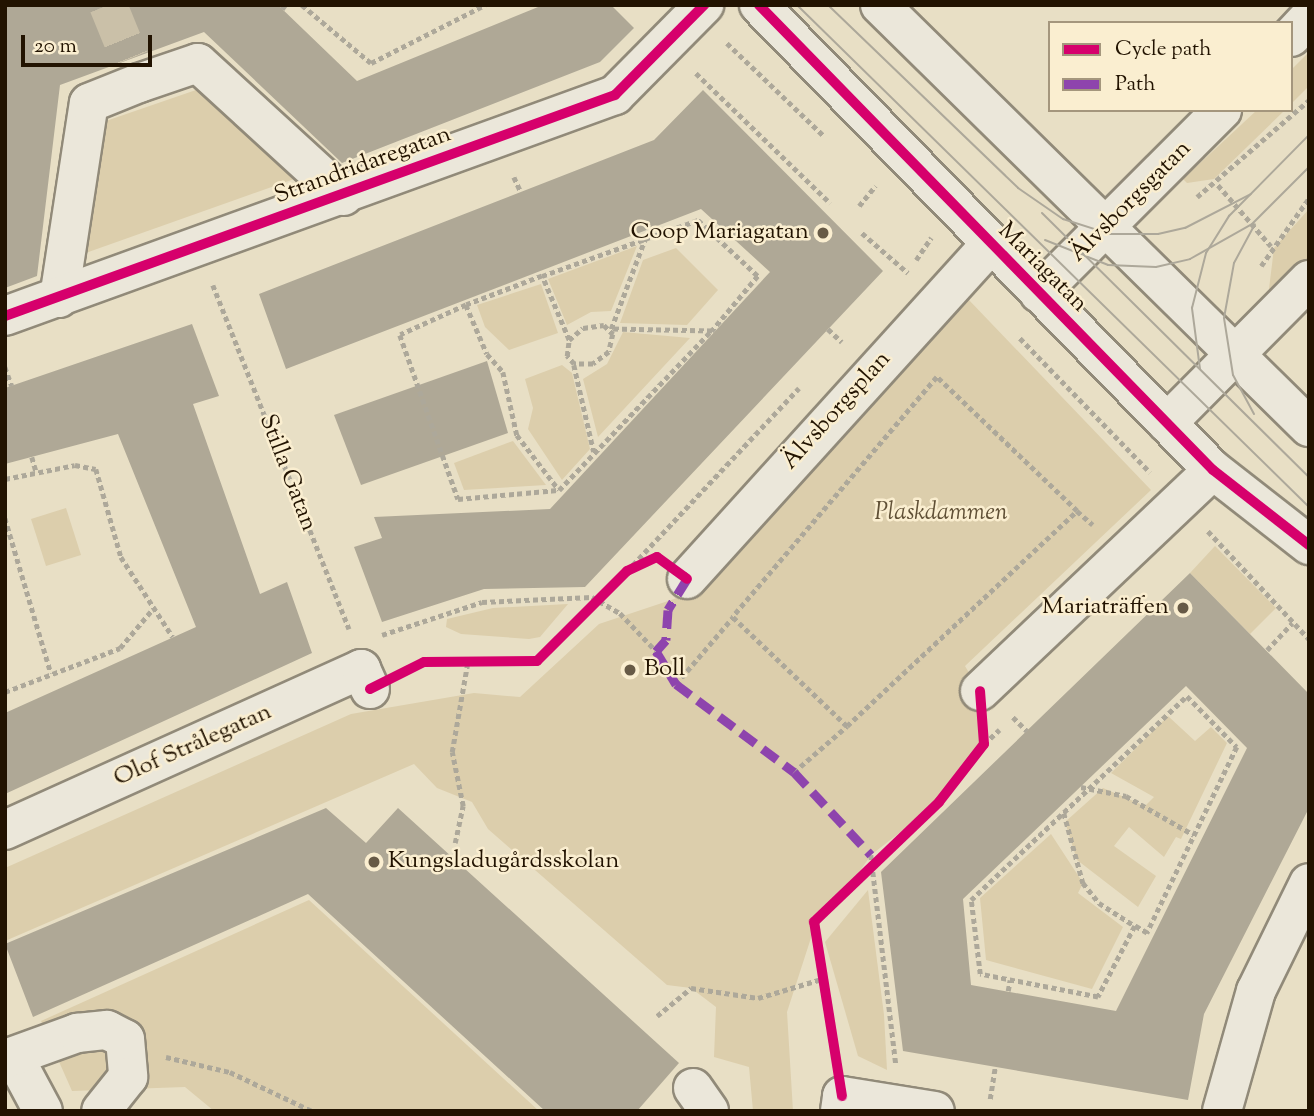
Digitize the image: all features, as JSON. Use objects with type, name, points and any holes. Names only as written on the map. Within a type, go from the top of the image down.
[{"type":"street","name":"Mariagatan","points":[[759,5],[877,119],[954,211],[1039,293],[1213,470],[1309,545]]},
{"type":"street","points":[[880,5],[1239,353],[1309,428]]},
{"type":"street","name":"Strandridaregatan","points":[[5,316],[344,196],[615,95],[700,9]]},
{"type":"street","points":[[1293,35],[1309,18]]},
{"type":"street","points":[[59,298],[89,103],[134,71],[198,63],[344,196]]},
{"type":"street","name":"Älvsborgsgatan","points":[[1039,293],[1220,112]]},
{"type":"street","name":"Älvsborgsplan","points":[[687,579],[990,245]]},
{"type":"street","points":[[1167,423],[1309,280]]},
{"type":"street","points":[[980,691],[1213,470]]},
{"type":"street","name":"Olof Strålegatan","points":[[5,830],[362,668]]},
{"type":"street","points":[[1222,1111],[1256,992],[1309,883]]},
{"type":"street","points":[[43,1111],[10,1058],[77,1033],[107,1030],[128,1048],[128,1077],[101,1111]]},
{"type":"street","points":[[841,1103],[897,1104],[936,1111]]},
{"type":"path","points":[[302,5],[371,63],[485,5]]},
{"type":"path","points":[[700,9],[836,148]]},
{"type":"path","points":[[687,65],[831,203]]},
{"type":"path","points":[[1309,100],[1218,185],[1271,246],[1309,198]]},
{"type":"path","points":[[865,176],[884,195]]},
{"type":"path","points":[[859,206],[875,186]]},
{"type":"path","points":[[898,283],[908,273],[929,239],[954,211]]},
{"type":"path","points":[[758,276],[712,331],[594,452],[576,476],[559,490],[458,499],[400,335],[554,269],[698,220],[758,276],[764,278]]},
{"type":"path","points":[[920,230],[961,276]]},
{"type":"path","points":[[862,233],[908,273]]},
{"type":"path","points":[[574,364],[600,360],[612,344],[611,329],[645,239]]},
{"type":"path","points":[[542,276],[569,340],[567,356],[574,364],[594,452]]},
{"type":"path","points":[[466,305],[487,354],[503,372],[517,435],[559,490]]},
{"type":"path","points":[[569,340],[591,326],[611,329],[712,331]]},
{"type":"path","points":[[1009,326],[1309,639]]},
{"type":"path","points":[[828,329],[842,342]]},
{"type":"path","points":[[833,352],[852,332]]},
{"type":"path","points":[[5,367],[12,386]]},
{"type":"path","points":[[676,684],[937,377],[1077,511],[847,726],[794,772]]},
{"type":"path","points":[[627,571],[805,382]]},
{"type":"path","points":[[32,457],[36,471]]},
{"type":"path","points":[[5,479],[36,471],[96,468],[121,557],[152,611],[173,637]]},
{"type":"path","points":[[5,518],[51,673]]},
{"type":"path","points":[[362,668],[482,602],[592,597],[620,613],[656,651]]},
{"type":"path","points":[[5,692],[120,648],[152,611]]},
{"type":"path","points":[[733,617],[847,726]]},
{"type":"path","points":[[1267,650],[1292,622]]},
{"type":"path","points":[[455,843],[464,806],[452,752],[468,660]]},
{"type":"path","points":[[1065,813],[1083,883],[1099,904],[1147,933],[1237,747],[1188,696],[971,900],[980,974],[1098,996],[1135,926]]},
{"type":"path","points":[[1207,716],[1212,711]]},
{"type":"path","points":[[1171,712],[1178,718]]},
{"type":"path","points":[[1013,717],[1027,731]]},
{"type":"path","points":[[1081,787],[1087,792]]},
{"type":"path","points":[[1087,792],[1104,787],[1126,796],[1194,835]]},
{"type":"path","points":[[871,855],[897,1104]]},
{"type":"path","points":[[657,1016],[691,988],[758,998],[825,978]]},
{"type":"path","points":[[1008,991],[1010,980]]},
{"type":"path","points":[[128,1048],[230,1072],[312,1111]]},
{"type":"path","points":[[990,1099],[995,1067]]},
{"type":"green space","points":[[1309,52],[1309,86],[1293,102],[1293,68]]},
{"type":"green space","points":[[196,90],[297,178],[80,255],[103,122]]},
{"type":"green space","points":[[1255,112],[1283,112],[1214,179],[1187,183],[1183,179]]},
{"type":"green space","points":[[1309,209],[1309,257],[1268,297],[1274,248]]},
{"type":"green space","points":[[637,246],[611,311],[591,312],[567,325],[548,279]]},
{"type":"green space","points":[[676,248],[718,290],[687,325],[620,323],[643,260]]},
{"type":"green space","points":[[541,284],[558,333],[509,350],[485,327],[477,305]]},
{"type":"green space","name":"Plaskdammen","points":[[968,299],[1151,490],[965,666],[980,691],[984,744],[939,802],[871,855],[857,875],[882,854],[820,910],[787,1012],[793,1111],[753,1111],[749,1067],[714,1057],[716,1007],[691,988],[667,985],[488,829],[472,802],[437,788],[414,764],[5,941],[5,868],[351,714],[474,693],[520,697],[599,624],[692,593]]},
{"type":"green space","points":[[623,332],[690,338],[598,437],[583,379],[607,364]]},
{"type":"green space","points":[[562,365],[572,373],[590,449],[562,480],[528,429],[533,408],[525,379]]},
{"type":"green space","points":[[513,441],[546,485],[464,490],[454,463]]},
{"type":"green space","points":[[66,508],[81,555],[46,566],[31,519]]},
{"type":"green space","points":[[1215,546],[1276,608],[1250,634],[1190,573]]},
{"type":"green space","points":[[568,604],[540,637],[529,639],[461,634],[446,627],[447,619],[493,608]]},
{"type":"green space","points":[[1168,716],[1195,741],[1211,727],[1227,743],[1181,839],[1176,837],[1164,857],[1129,827],[1114,846],[1156,876],[1138,907],[1077,860],[1065,822],[1103,788],[1145,806],[1154,797],[1111,773]]},
{"type":"green space","points":[[1051,834],[1083,883],[1078,893],[1123,927],[1092,989],[986,960],[980,898]]},
{"type":"green space","points":[[868,890],[884,1015],[887,1070],[858,1056],[825,942]]},
{"type":"green space","points":[[309,900],[539,1111],[214,1111],[185,1087],[72,1091],[41,1021]]},
{"type":"building","points":[[5,5],[278,5],[357,81],[543,5],[611,5],[634,28],[600,62],[342,163],[204,32],[60,85],[37,276],[5,288]]},
{"type":"building","points":[[703,90],[883,271],[585,587],[484,589],[382,622],[354,547],[382,538],[374,517],[550,509],[770,272],[701,209],[286,369],[259,294],[654,140]]},
{"type":"building","points":[[192,324],[219,396],[193,404],[260,594],[287,582],[312,653],[5,794],[5,713],[196,627],[118,434],[5,464],[5,388]]},
{"type":"building","points":[[487,361],[508,433],[361,485],[334,415]]},
{"type":"building","points":[[1190,573],[1309,694],[1309,808],[1204,1014],[1188,1100],[903,1051],[881,872]],"holes":[[[1186,686],[1247,748],[1116,1011],[971,985],[963,899]]]},
{"type":"building","points":[[326,808],[366,843],[398,808],[679,1063],[637,1111],[545,1111],[308,894],[33,1017],[5,944]]},
{"type":"tunnel","points":[[108,5],[130,59]]},
{"type":"tram line","points":[[797,5],[1309,507]]},
{"type":"tram line","points":[[828,5],[1018,188],[1063,219],[1110,234],[1158,234],[1185,228],[1251,194]]},
{"type":"tram line","points":[[1200,369],[1192,308],[1206,253],[1229,216],[1309,135]]},
{"type":"tram line","points":[[1045,240],[1108,265],[1156,267],[1190,259],[1252,224],[1309,167]]},
{"type":"tram line","points":[[1042,213],[1309,477]]},
{"type":"tram line","points":[[1254,414],[1233,375],[1224,318],[1234,263],[1255,224]]},
{"type":"marked path","points":[[683,575],[687,579],[668,610],[666,640],[656,651],[676,684],[794,772],[871,855]]},
{"type":"cycle path","points":[[5,316],[615,95],[704,5]]},
{"type":"cycle path","points":[[759,5],[1213,470],[1309,545]]},
{"type":"cycle path","points":[[370,689],[424,662],[537,661],[627,571],[657,557],[687,579]]},
{"type":"cycle path","points":[[842,1096],[814,922],[939,802],[984,744],[980,691]]},
{"type":"place","name":"Coop Mariagatan","points":[[823,233]]},
{"type":"place","name":"Mariaträffen","points":[[1183,608]]},
{"type":"place","name":"Boll","points":[[630,670]]},
{"type":"place","name":"Kungsladugårdsskolan","points":[[374,862]]}]
